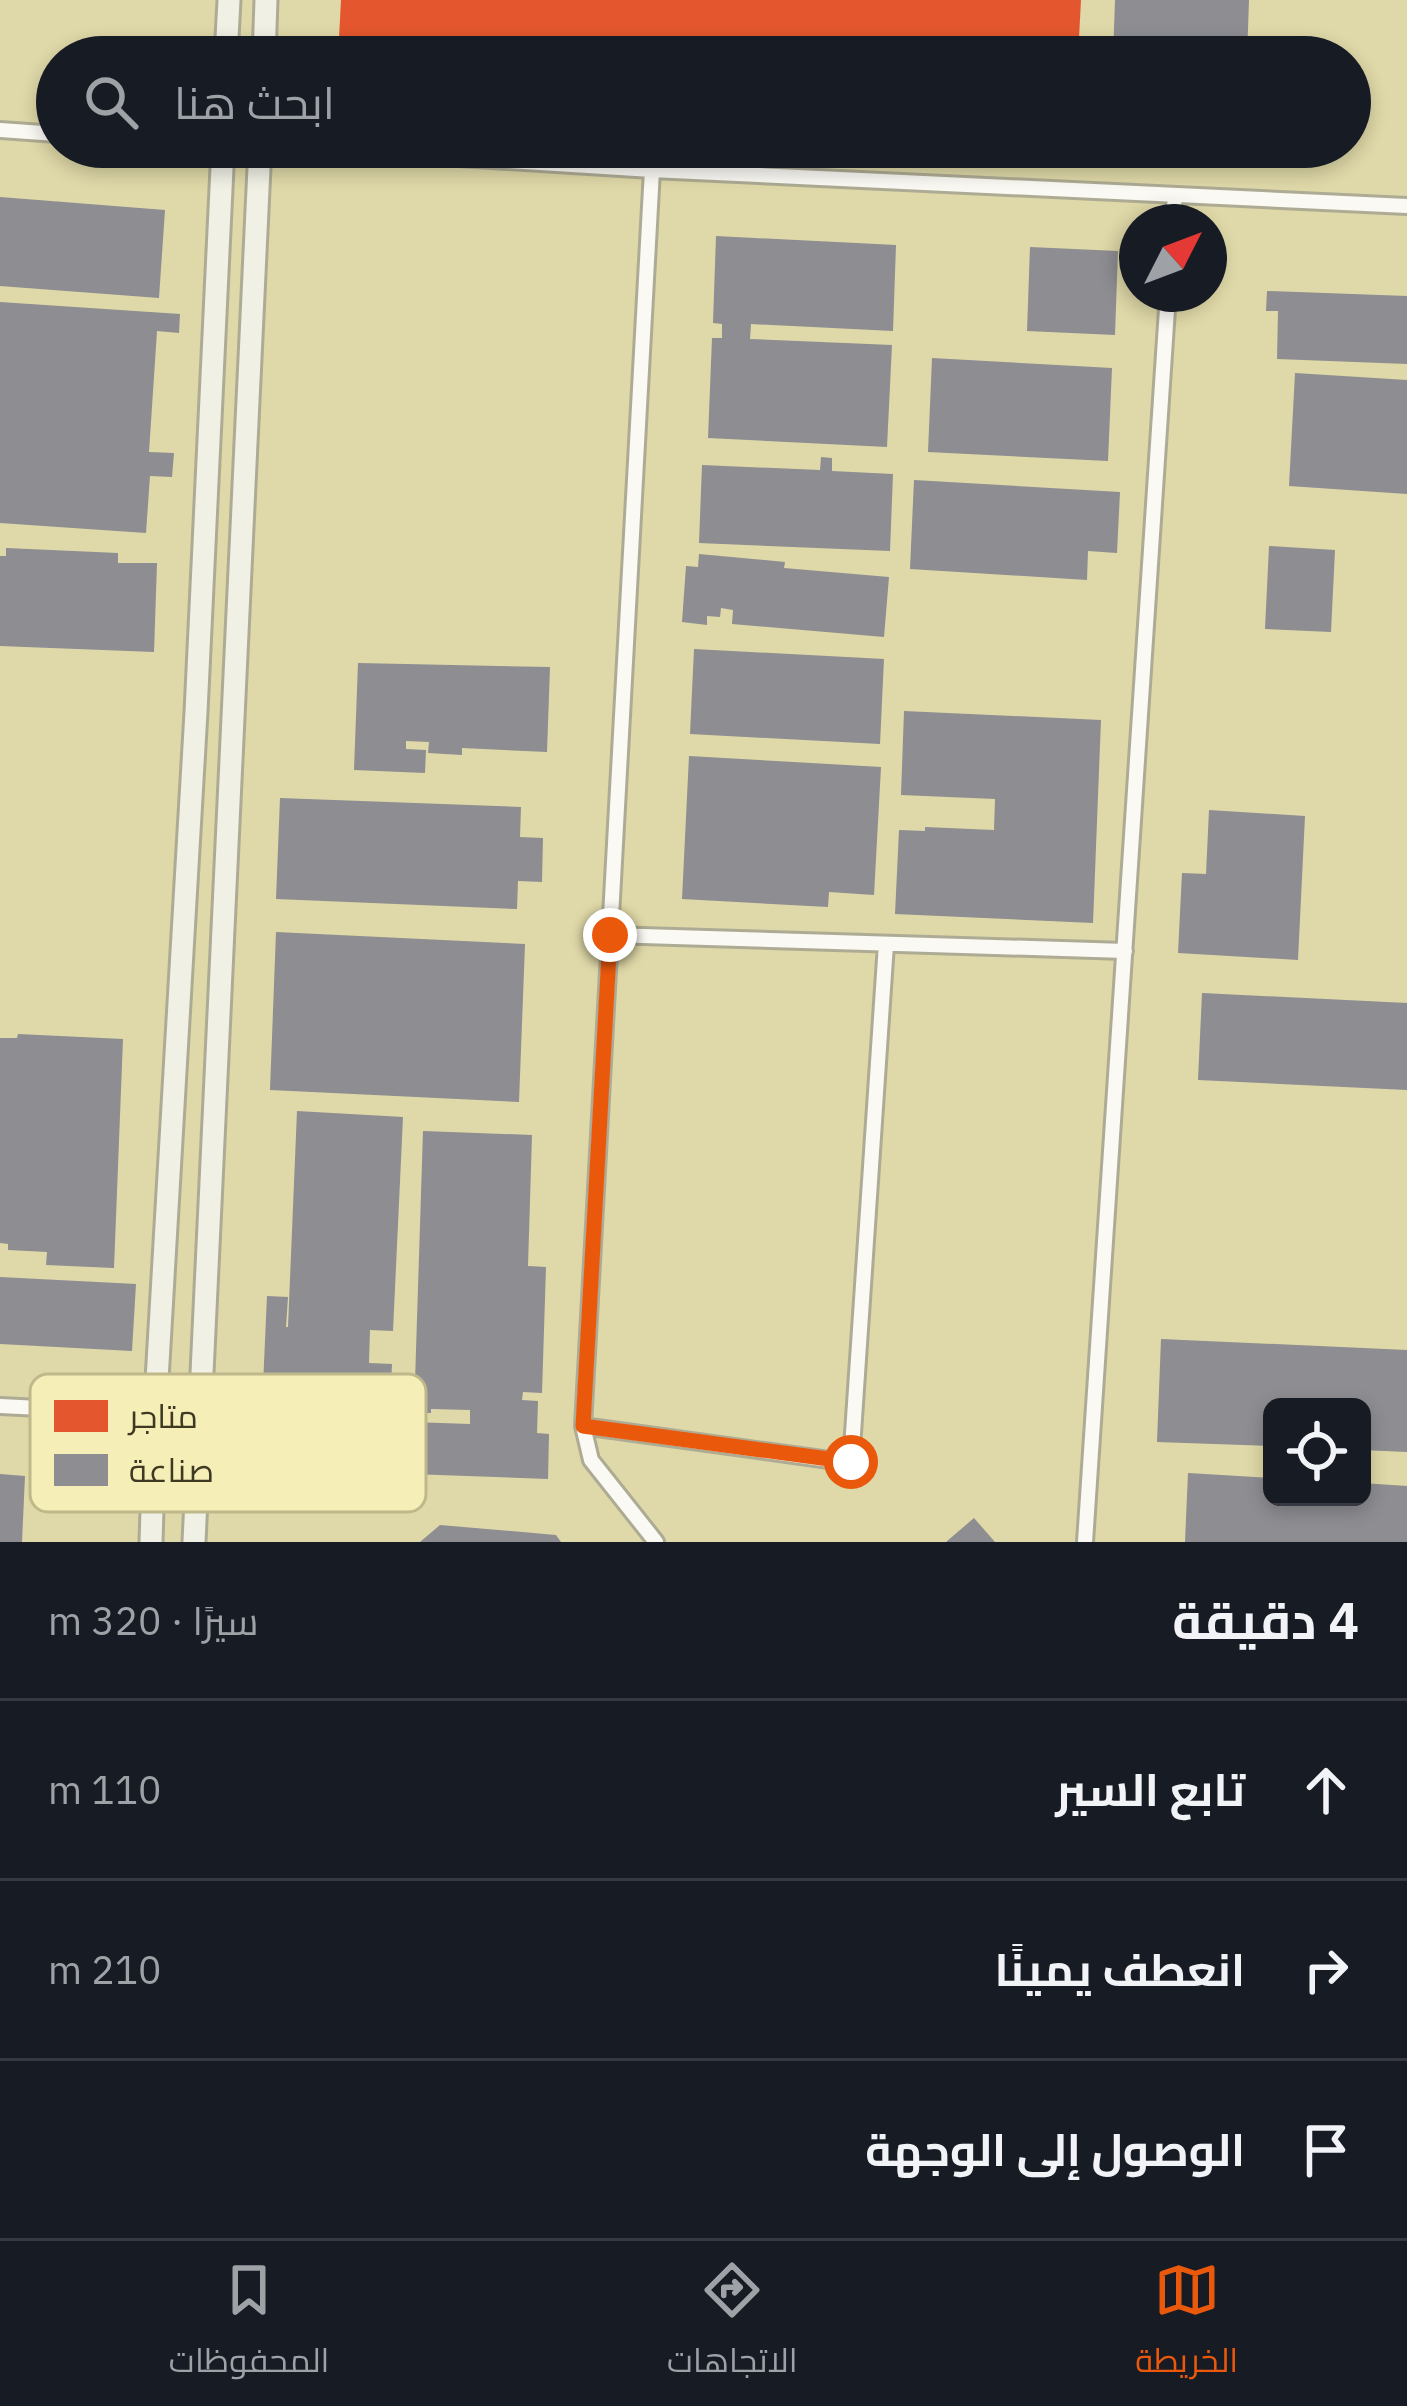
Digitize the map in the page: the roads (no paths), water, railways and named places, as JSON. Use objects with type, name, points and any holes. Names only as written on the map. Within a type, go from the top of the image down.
[{"type":"main road","points":[[227,36],[229,0]]},
{"type":"main road","points":[[265,36],[266,0]]},
{"type":"main road","points":[[157,1374],[222,168]]},
{"type":"main road","points":[[202,1374],[259,168]]},
{"type":"main road","points":[[151,1542],[152,1512]]},
{"type":"main road","points":[[194,1542],[196,1512]]},
{"type":"street","points":[[0,130],[36,133]]},
{"type":"street","points":[[620,168],[1407,206]]},
{"type":"street","points":[[652,170],[583,1426],[591,1460],[656,1542]]},
{"type":"street","points":[[1174,204],[1175,195]]},
{"type":"street","points":[[1085,1542],[1167,312]]},
{"type":"street","points":[[610,935],[1125,951]]},
{"type":"street","points":[[583,1426],[851,1462],[886,944]]},
{"type":"street","points":[[0,1406],[30,1408]]}]
